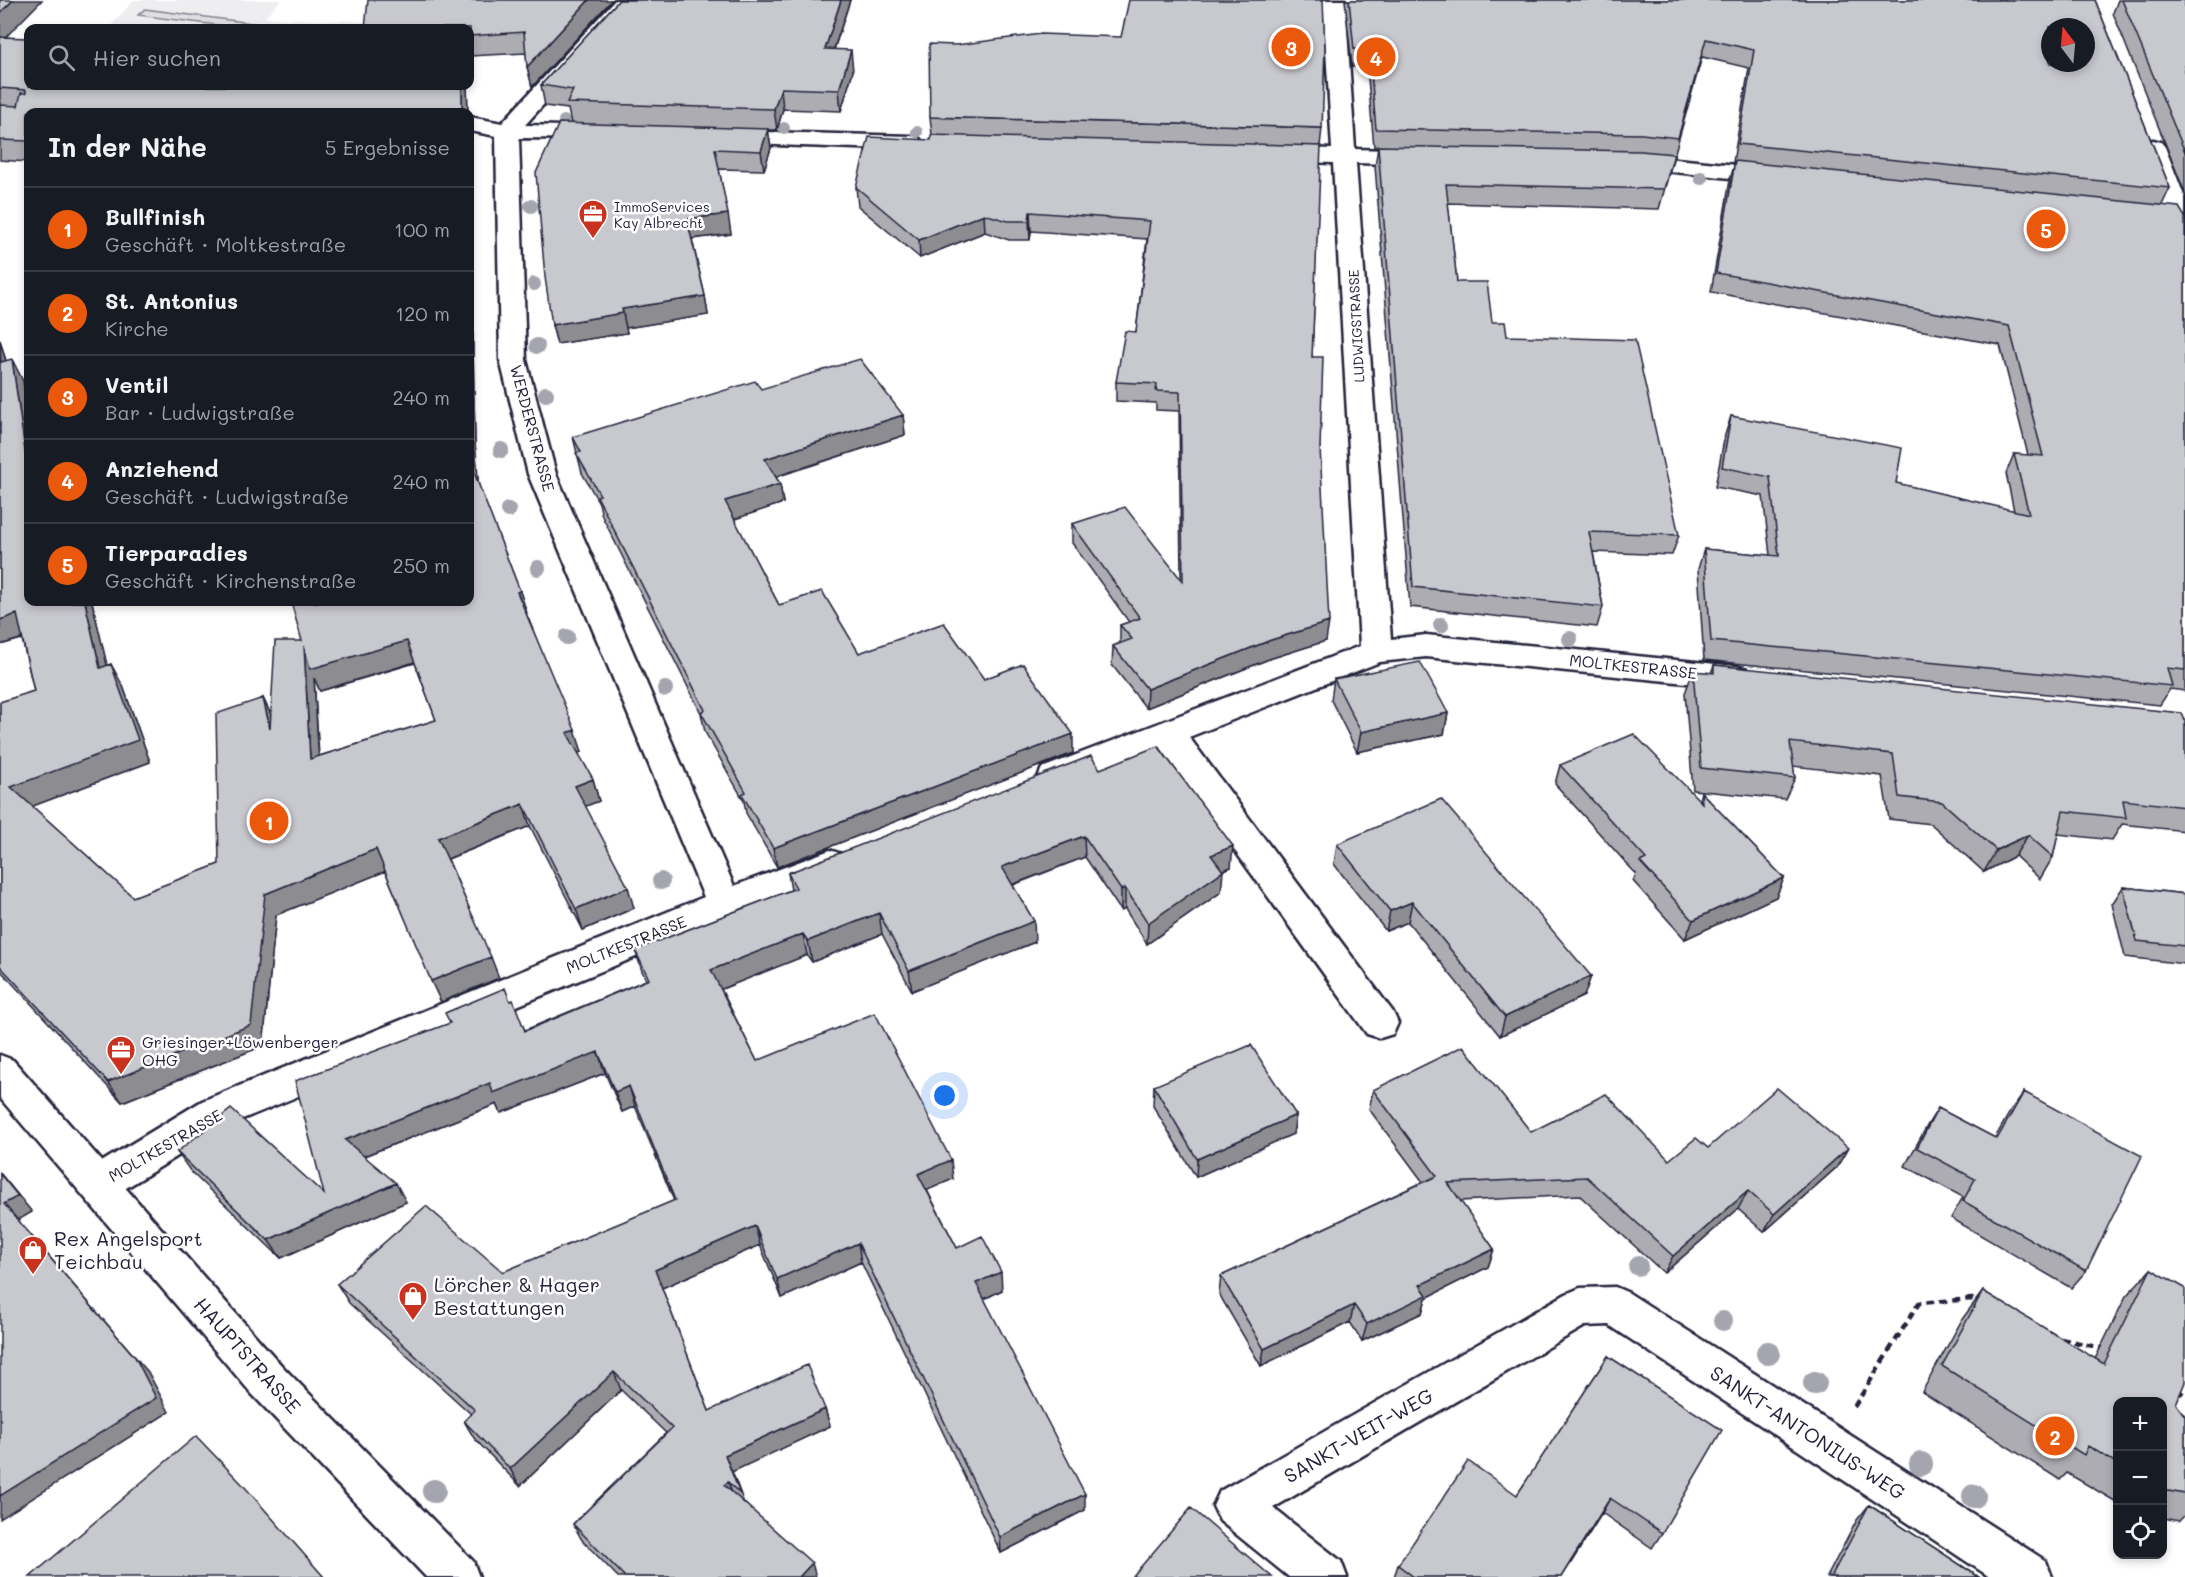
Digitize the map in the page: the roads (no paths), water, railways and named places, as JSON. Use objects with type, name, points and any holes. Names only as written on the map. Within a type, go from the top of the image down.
[{"type":"street","points":[[507,131],[627,0]]},
{"type":"street","name":"LUDWIGSTRASSE","points":[[1334,0],[1346,156],[1376,652]]},
{"type":"street","points":[[474,125],[507,131],[627,135]]},
{"type":"street","name":"WERDERSTRASSE","points":[[507,131],[513,360],[542,474],[724,904]]},
{"type":"street","points":[[2146,131],[2184,222]]},
{"type":"street","points":[[699,137],[939,144]]},
{"type":"street","points":[[1250,153],[1439,158]]},
{"type":"street","points":[[1602,161],[1636,161],[1802,178]]},
{"type":"street","points":[[2157,216],[2184,222]]},
{"type":"street","name":"MOLTKESTRASSE","points":[[1023,789],[1376,652],[1426,645],[1770,680]]},
{"type":"street","points":[[1168,734],[1380,1023]]},
{"type":"street","name":"MOLTKESTRASSE","points":[[99,1184],[215,1113],[724,904],[857,853]]},
{"type":"street","name":"HAUPTSTRASSE","points":[[0,1071],[267,1380],[457,1577]]},
{"type":"street","name":"SANKT-ANTONIUS-WEG","points":[[1580,1306],[1615,1306],[2030,1577]]},
{"type":"street","name":"SANKT-VEIT-WEG","points":[[1325,1577],[1235,1506],[1580,1306]]},
{"type":"place","name":"Ventil","points":[[1291,47]]},
{"type":"place","name":"Anziehend","points":[[1376,57]]},
{"type":"place","name":"Tierparadies","points":[[2046,229]]},
{"type":"place","name":"ImmoServices Kay Albrecht","points":[[593,240]]},
{"type":"place","name":"Bullfinish","points":[[269,821]]},
{"type":"place","name":"Griesinger+Löwenberger OHG","points":[[121,1076]]},
{"type":"place","name":"Rex Angelsport Teichbau","points":[[33,1276]]},
{"type":"place","name":"Lörcher & Hager Bestattungen","points":[[413,1322]]},
{"type":"place","name":"St. Antonius","points":[[2055,1436]]}]
